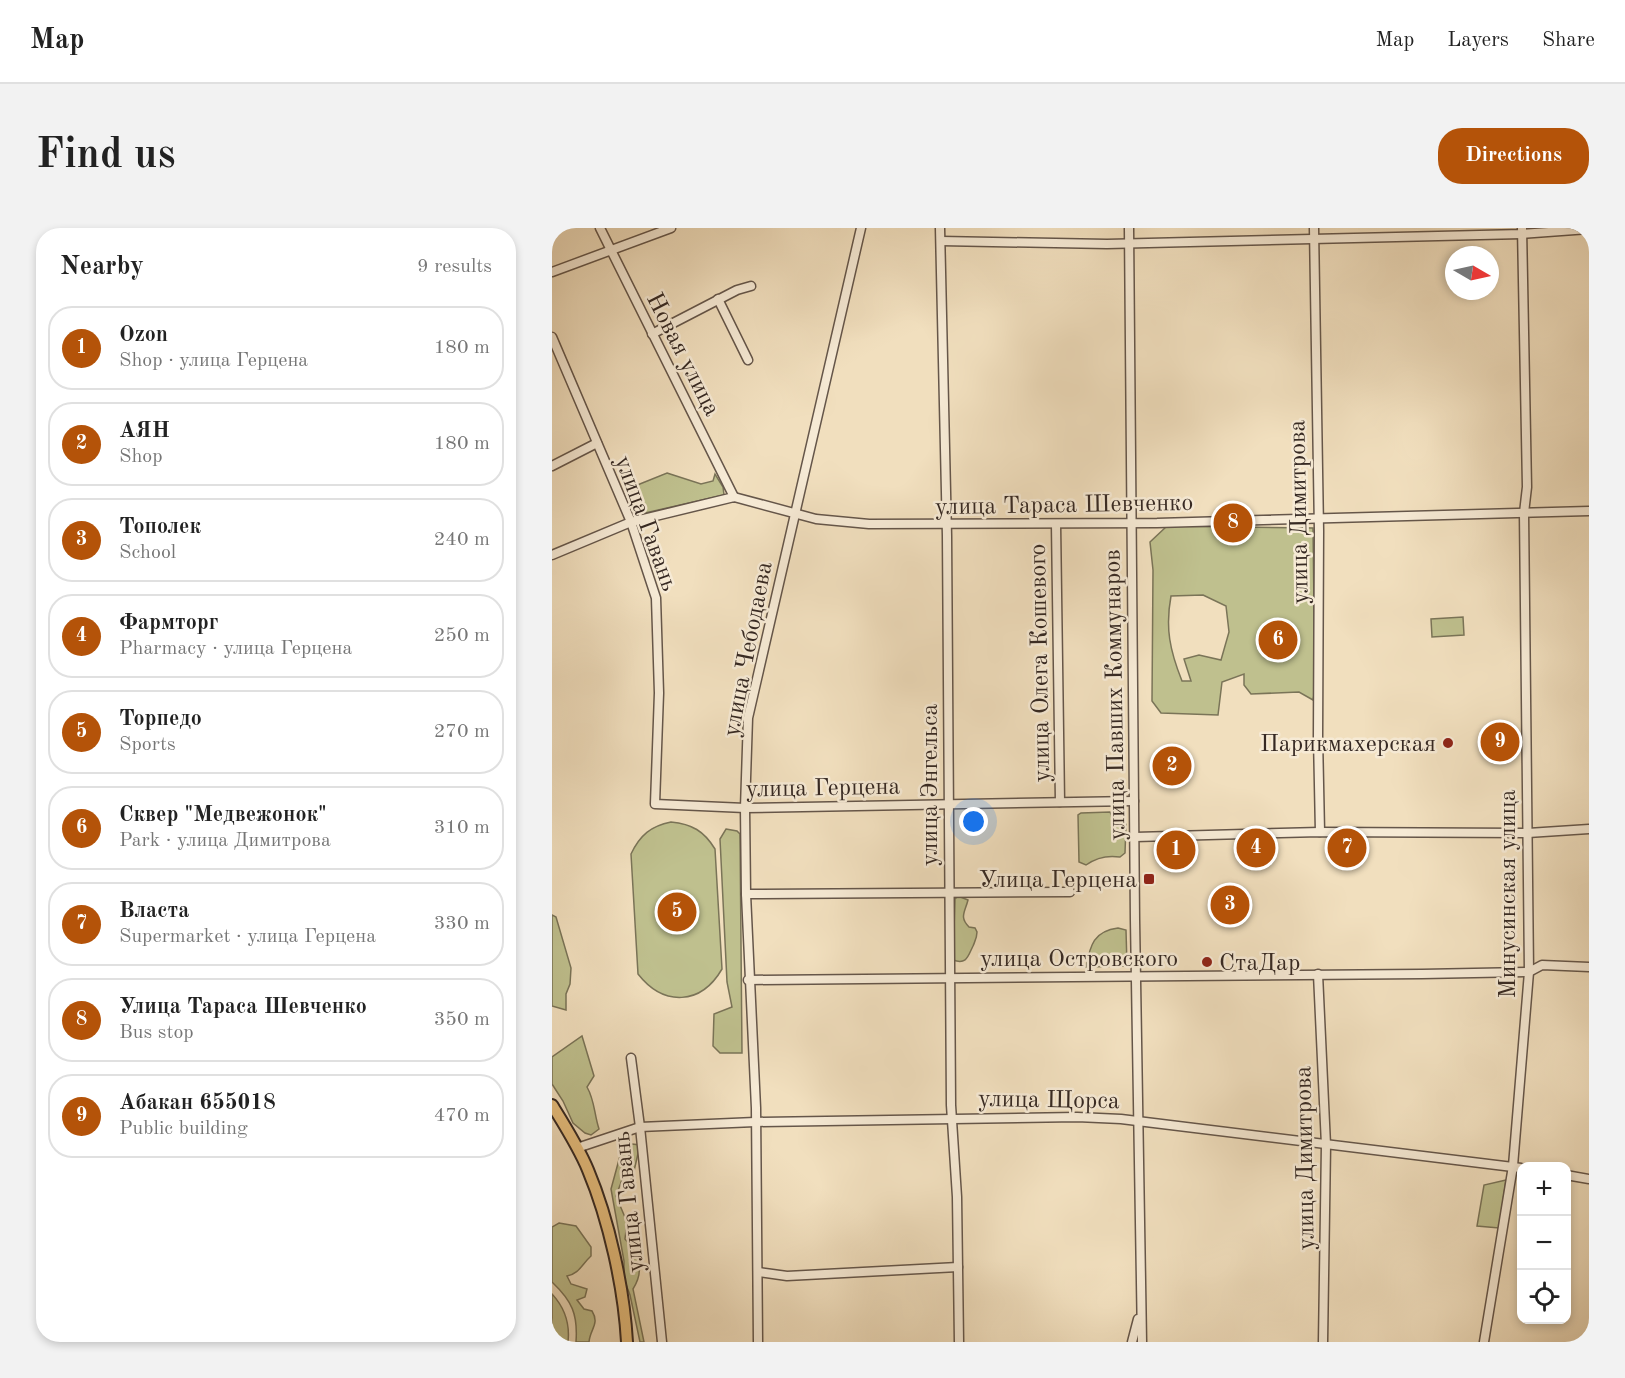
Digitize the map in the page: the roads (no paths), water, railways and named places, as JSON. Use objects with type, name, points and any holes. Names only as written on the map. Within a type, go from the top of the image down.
[{"type":"main road","points":[[552,1105],[587,1168],[598,1198],[621,1288],[627,1342]]},
{"type":"street","name":"Новая улица","points":[[600,228],[734,497]]},
{"type":"street","points":[[552,272],[671,228]]},
{"type":"street","name":"улица Чебодаева","points":[[759,1342],[755,1122],[746,894],[745,808],[748,718],[861,228]]},
{"type":"street","name":"улица Энгельса","points":[[940,228],[949,805],[951,1118],[957,1197],[959,1342]]},
{"type":"street","name":"улица Павших Коммунаров","points":[[1130,228],[1134,801],[1142,1342]]},
{"type":"street","name":"улица Димитрова","points":[[1314,228],[1319,518],[1320,832]]},
{"type":"street","points":[[941,241],[1130,243],[1589,229]]},
{"type":"street","name":"Минусинская улица","points":[[1517,1162],[1529,972],[1524,513],[1527,487],[1522,231]]},
{"type":"street","points":[[652,334],[718,299],[751,286]]},
{"type":"street","points":[[718,299],[748,360]]},
{"type":"street","name":"улица Гавань","points":[[552,337],[631,522],[656,598],[659,693],[655,804]]},
{"type":"street","points":[[552,466],[597,443]]},
{"type":"street","points":[[552,555],[631,522],[734,497]]},
{"type":"street","name":"улица Тараса Шевченко","points":[[734,497],[794,515],[869,524],[1132,523],[1589,511]]},
{"type":"street","name":"улица Олега Кошевого","points":[[1056,524],[1060,802]]},
{"type":"street","name":"улица Герцена","points":[[655,804],[745,808],[1134,801]]},
{"type":"street","points":[[1135,837],[1320,832],[1528,833],[1589,829]]},
{"type":"street","points":[[746,894],[1070,892]]},
{"type":"street","name":"улица Островского","points":[[748,980],[1136,978],[1529,972],[1542,964],[1589,967]]},
{"type":"street","name":"улица Димитрова","points":[[1318,974],[1326,1145],[1323,1342]]},
{"type":"street","name":"улица Гавань","points":[[631,1058],[662,1342]]},
{"type":"street","name":"улица Щорса","points":[[577,1148],[640,1127],[755,1122],[1077,1117],[1138,1121],[1517,1167]]},
{"type":"street","name":"Минусинская улица","points":[[1484,1342],[1517,1167]]},
{"type":"street","points":[[1571,1176],[1589,1179]]},
{"type":"street","points":[[758,1272],[787,1276],[958,1267]]},
{"type":"street","points":[[1132,1342],[1140,1306]]},
{"type":"place","name":"Улица Тараса Шевченко","points":[[1233,523]]},
{"type":"place","name":"Сквер \"Медвежонок\"","points":[[1278,640]]},
{"type":"place","name":"Абакан 655018","points":[[1500,742]]},
{"type":"place","name":"Парикмахерская","points":[[1448,743]]},
{"type":"place","name":"АЯН","points":[[1172,766]]},
{"type":"place","name":"Фармторг","points":[[1256,848]]},
{"type":"place","name":"Власта","points":[[1347,848]]},
{"type":"place","name":"Ozon","points":[[1176,850]]},
{"type":"place","name":"Улица Герцена","points":[[1149,879]]},
{"type":"place","name":"Тополек","points":[[1230,905]]},
{"type":"place","name":"Торпедо","points":[[677,912]]},
{"type":"place","name":"СтаДар","points":[[1207,962]]}]
